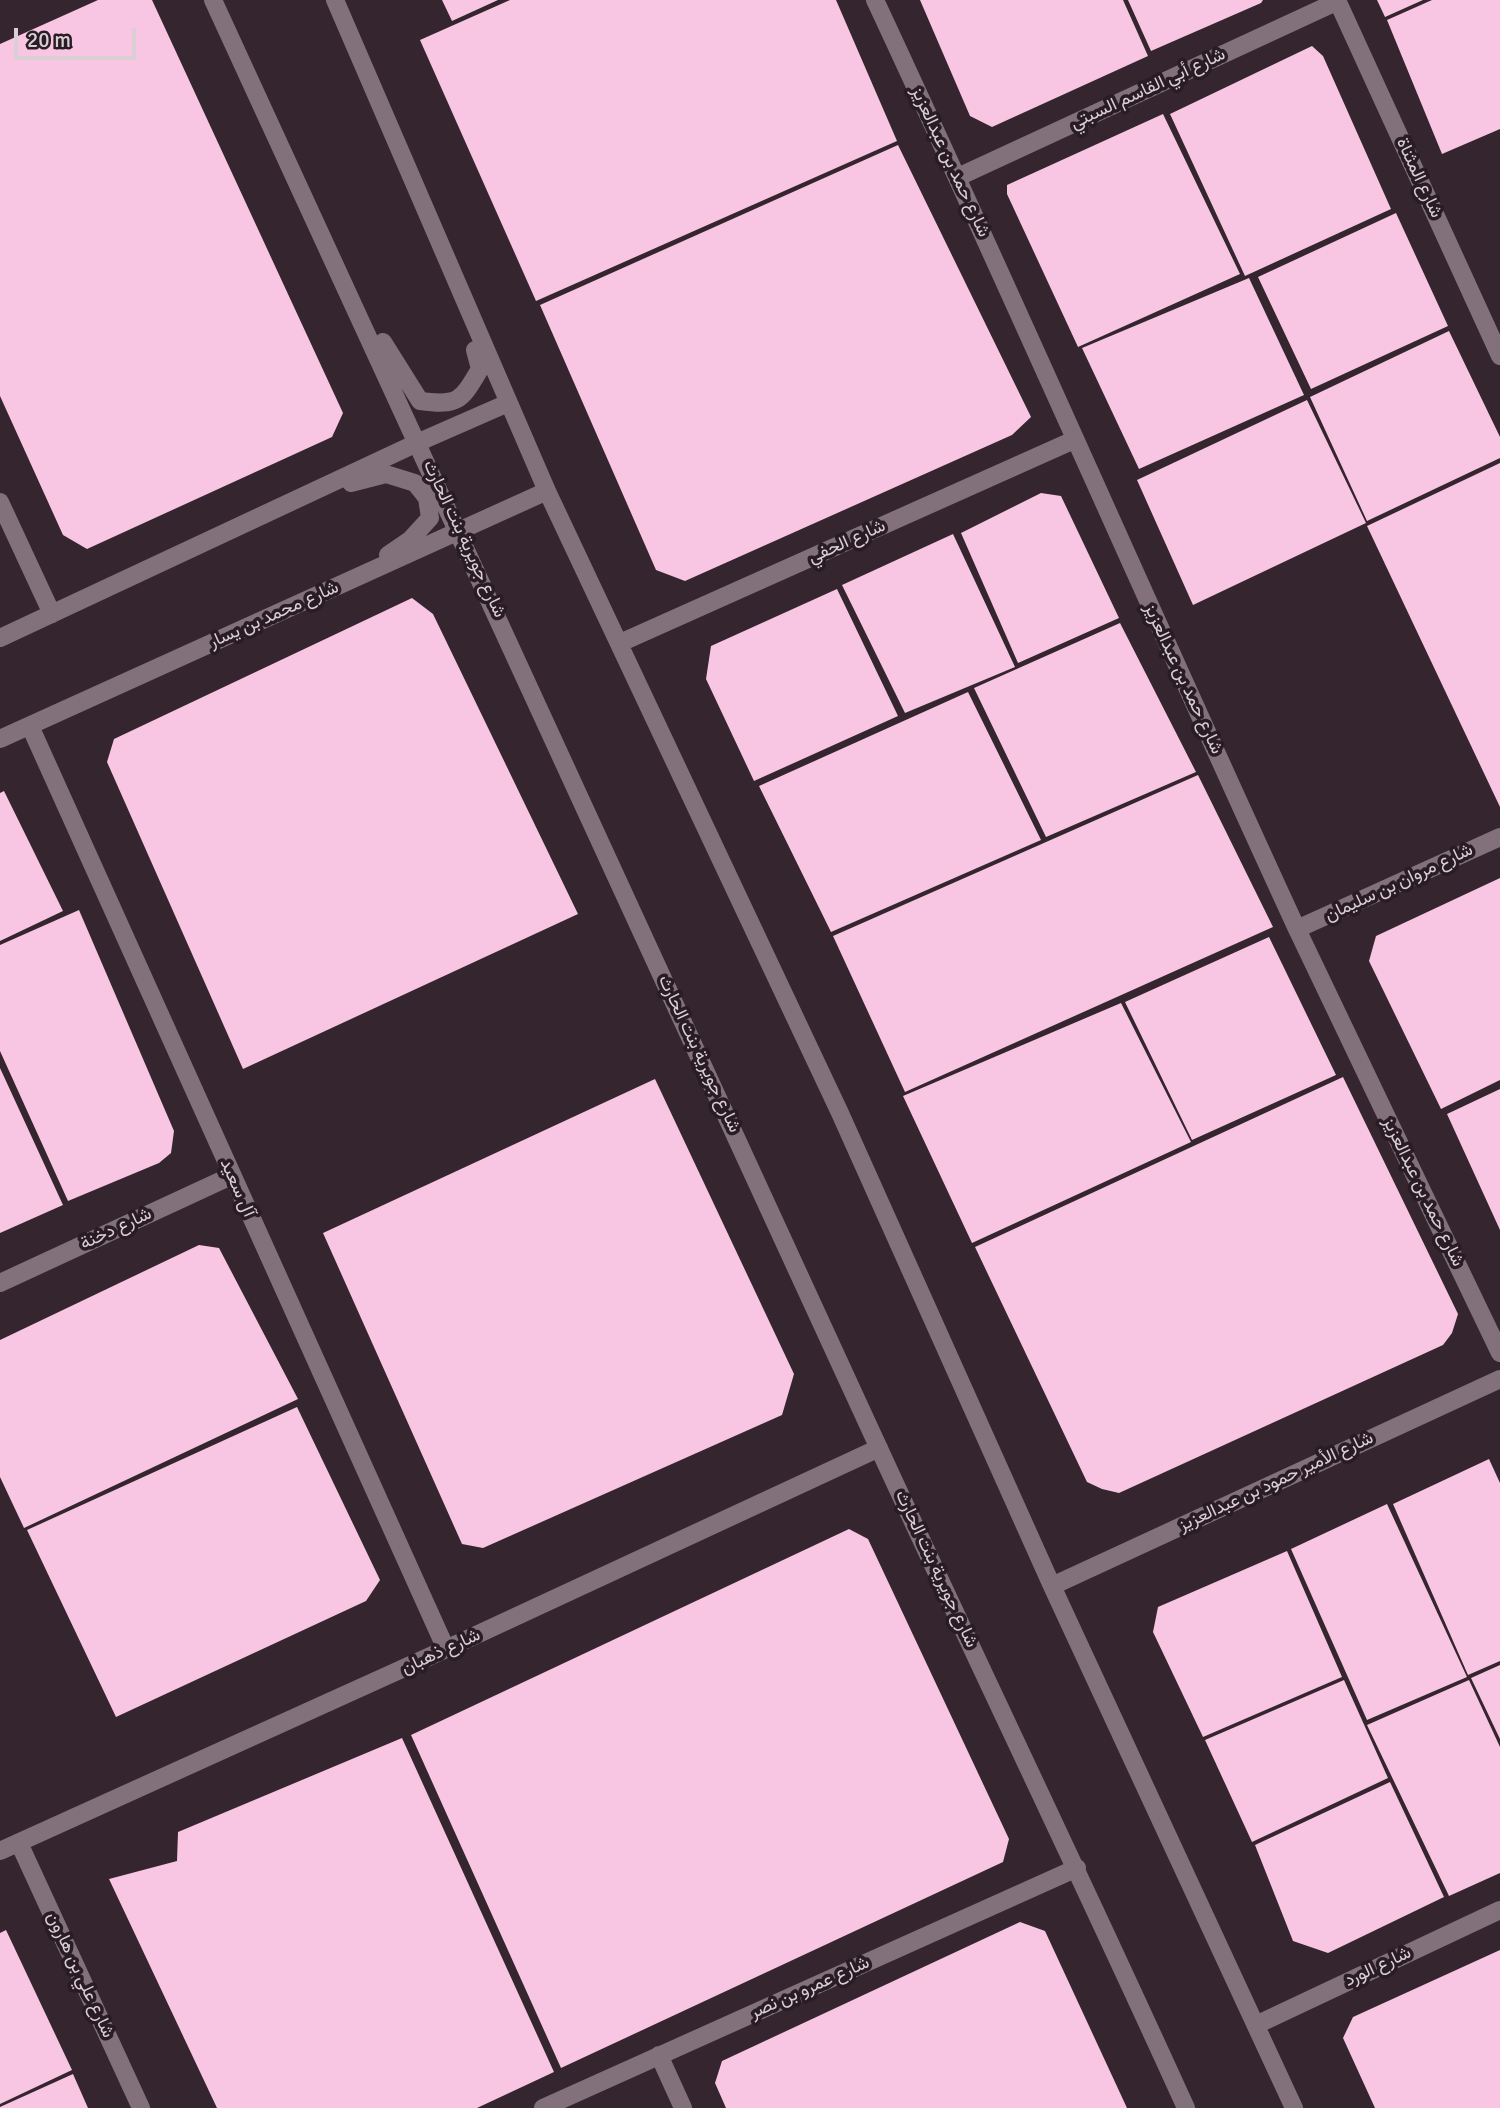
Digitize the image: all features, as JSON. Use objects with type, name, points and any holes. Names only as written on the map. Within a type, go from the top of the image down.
[{"type":"street","name":"شارع جويرية بنت الحارث","points":[[213,0],[461,531],[879,1448],[1077,1868],[1186,2108]]},
{"type":"street","points":[[335,0],[547,491],[840,1113],[1052,1586],[1294,2108]]},
{"type":"street","name":"شارع حمد بن عبدالعزيز","points":[[875,0],[958,177],[1074,440],[1297,929],[1500,1353]]},
{"type":"street","name":"شارع أبي القاسم السبتي","points":[[958,177],[1337,0]]},
{"type":"street","name":"شارع المثناة","points":[[1337,0],[1500,356]]},
{"type":"street","points":[[345,283],[420,401],[443,404],[463,397],[480,369],[437,237]]},
{"type":"street","points":[[0,638],[508,403]]},
{"type":"street","name":"شارع الحفي","points":[[620,643],[1074,440]]},
{"type":"street","points":[[306,495],[386,474],[415,484],[426,498],[430,518],[410,540],[347,582]]},
{"type":"street","name":"شارع محمد بن يسار","points":[[0,740],[547,491]]},
{"type":"street","points":[[0,502],[51,614]]},
{"type":"street","name":"آل سعيد","points":[[30,726],[446,1650]]},
{"type":"street","name":"شارع مروان بن سليمان","points":[[1297,929],[1500,837]]},
{"type":"street","name":"شارع دخنة","points":[[0,1283],[231,1176]]},
{"type":"street","name":"شارع الأمير حمود بن عبدالعزيز","points":[[1052,1586],[1500,1378]]},
{"type":"street","name":"شارع ذهبان","points":[[0,1851],[446,1650],[879,1448]]},
{"type":"street","name":"شارع علي بن هارون","points":[[19,1843],[141,2108]]},
{"type":"street","name":"شارع عمرو بن نصر","points":[[543,2108],[1077,1868]]},
{"type":"street","name":"شارع الورد","points":[[1256,2025],[1500,1910]]},
{"type":"street","points":[[659,2055],[683,2108]]},
{"type":"building","points":[[98,0],[152,0],[343,413],[332,437],[87,549],[63,535],[0,396],[0,44]]},
{"type":"building","points":[[442,0],[498,0],[452,21]]},
{"type":"building","points":[[510,0],[836,0],[897,141],[536,301],[420,40]]},
{"type":"building","points":[[920,0],[1123,0],[1148,56],[992,127],[970,116]]},
{"type":"building","points":[[1128,0],[1263,0],[1151,51]]},
{"type":"building","points":[[1377,0],[1423,0],[1385,17]]},
{"type":"building","points":[[1432,0],[1500,0],[1500,129],[1442,154],[1387,20]]},
{"type":"building","points":[[1312,46],[1323,56],[1391,209],[1245,276],[1170,114]]},
{"type":"building","points":[[1163,114],[1240,274],[1078,347],[1007,194],[1007,185]]},
{"type":"building","points":[[898,145],[1031,417],[1012,435],[685,581],[656,570],[540,305]]},
{"type":"building","points":[[1396,213],[1448,326],[1311,389],[1258,277]]},
{"type":"building","points":[[1249,278],[1304,395],[1139,469],[1082,348]]},
{"type":"building","points":[[1449,331],[1500,437],[1500,458],[1367,521],[1310,397]]},
{"type":"building","points":[[1307,400],[1366,523],[1193,605],[1137,480]]},
{"type":"building","points":[[1500,463],[1500,807],[1367,526]]},
{"type":"building","points":[[1041,493],[1061,496],[1119,618],[1018,663],[961,533]]},
{"type":"building","points":[[953,534],[1015,667],[905,713],[842,585]]},
{"type":"building","points":[[837,589],[898,716],[754,781],[706,679],[711,646]]},
{"type":"building","points":[[412,598],[433,614],[578,914],[243,1069],[107,762],[114,739]]},
{"type":"building","points":[[1120,623],[1196,772],[1046,837],[974,688]]},
{"type":"building","points":[[968,692],[1041,840],[831,932],[759,786]]},
{"type":"building","points":[[1198,775],[1273,927],[905,1092],[833,936]]},
{"type":"building","points":[[4,791],[63,911],[0,941],[0,793]]},
{"type":"building","points":[[1500,878],[1500,1080],[1441,1109],[1369,961],[1376,936]]},
{"type":"building","points":[[79,910],[174,1131],[171,1153],[159,1163],[68,1201],[0,1051],[0,945]]},
{"type":"building","points":[[1269,937],[1336,1075],[1192,1140],[1125,1002]]},
{"type":"building","points":[[1121,1003],[1191,1142],[972,1243],[903,1096]]},
{"type":"building","points":[[0,1068],[63,1205],[0,1233]]},
{"type":"building","points":[[1343,1077],[1458,1314],[1452,1333],[1443,1345],[1119,1493],[1087,1482],[975,1247]]},
{"type":"building","points":[[655,1079],[794,1374],[782,1415],[483,1548],[462,1544],[323,1233]]},
{"type":"building","points":[[1500,1089],[1500,1230],[1447,1114]]},
{"type":"building","points":[[199,1245],[219,1248],[298,1399],[24,1528],[0,1477],[0,1340]]},
{"type":"building","points":[[297,1407],[380,1580],[366,1601],[116,1717],[27,1530]]},
{"type":"building","points":[[1489,1459],[1500,1483],[1500,1661],[1468,1675],[1393,1504]]},
{"type":"building","points":[[1387,1504],[1467,1677],[1367,1720],[1291,1549]]},
{"type":"building","points":[[849,1529],[868,1539],[1009,1839],[1003,1862],[561,2068],[411,1735]]},
{"type":"building","points":[[1287,1551],[1342,1677],[1203,1737],[1153,1632],[1158,1607]]},
{"type":"building","points":[[1500,1665],[1500,1739],[1471,1678]]},
{"type":"building","points":[[1344,1680],[1388,1778],[1252,1842],[1205,1740]]},
{"type":"building","points":[[1469,1680],[1500,1747],[1500,1873],[1449,1896],[1367,1725]]},
{"type":"building","points":[[402,1738],[554,2072],[477,2108],[217,2108],[109,1879],[177,1861],[178,1832]]},
{"type":"building","points":[[1390,1782],[1444,1897],[1328,1953],[1293,1941],[1255,1845]]},
{"type":"building","points":[[1020,1922],[1045,1931],[1127,2108],[726,2108],[715,2083],[722,2061]]},
{"type":"building","points":[[6,1930],[72,2070],[0,2104],[0,1933]]},
{"type":"building","points":[[1500,1950],[1500,2108],[1375,2108],[1343,2038],[1353,2017]]},
{"type":"building","points":[[73,2074],[88,2108],[0,2108],[0,2107]]}]
